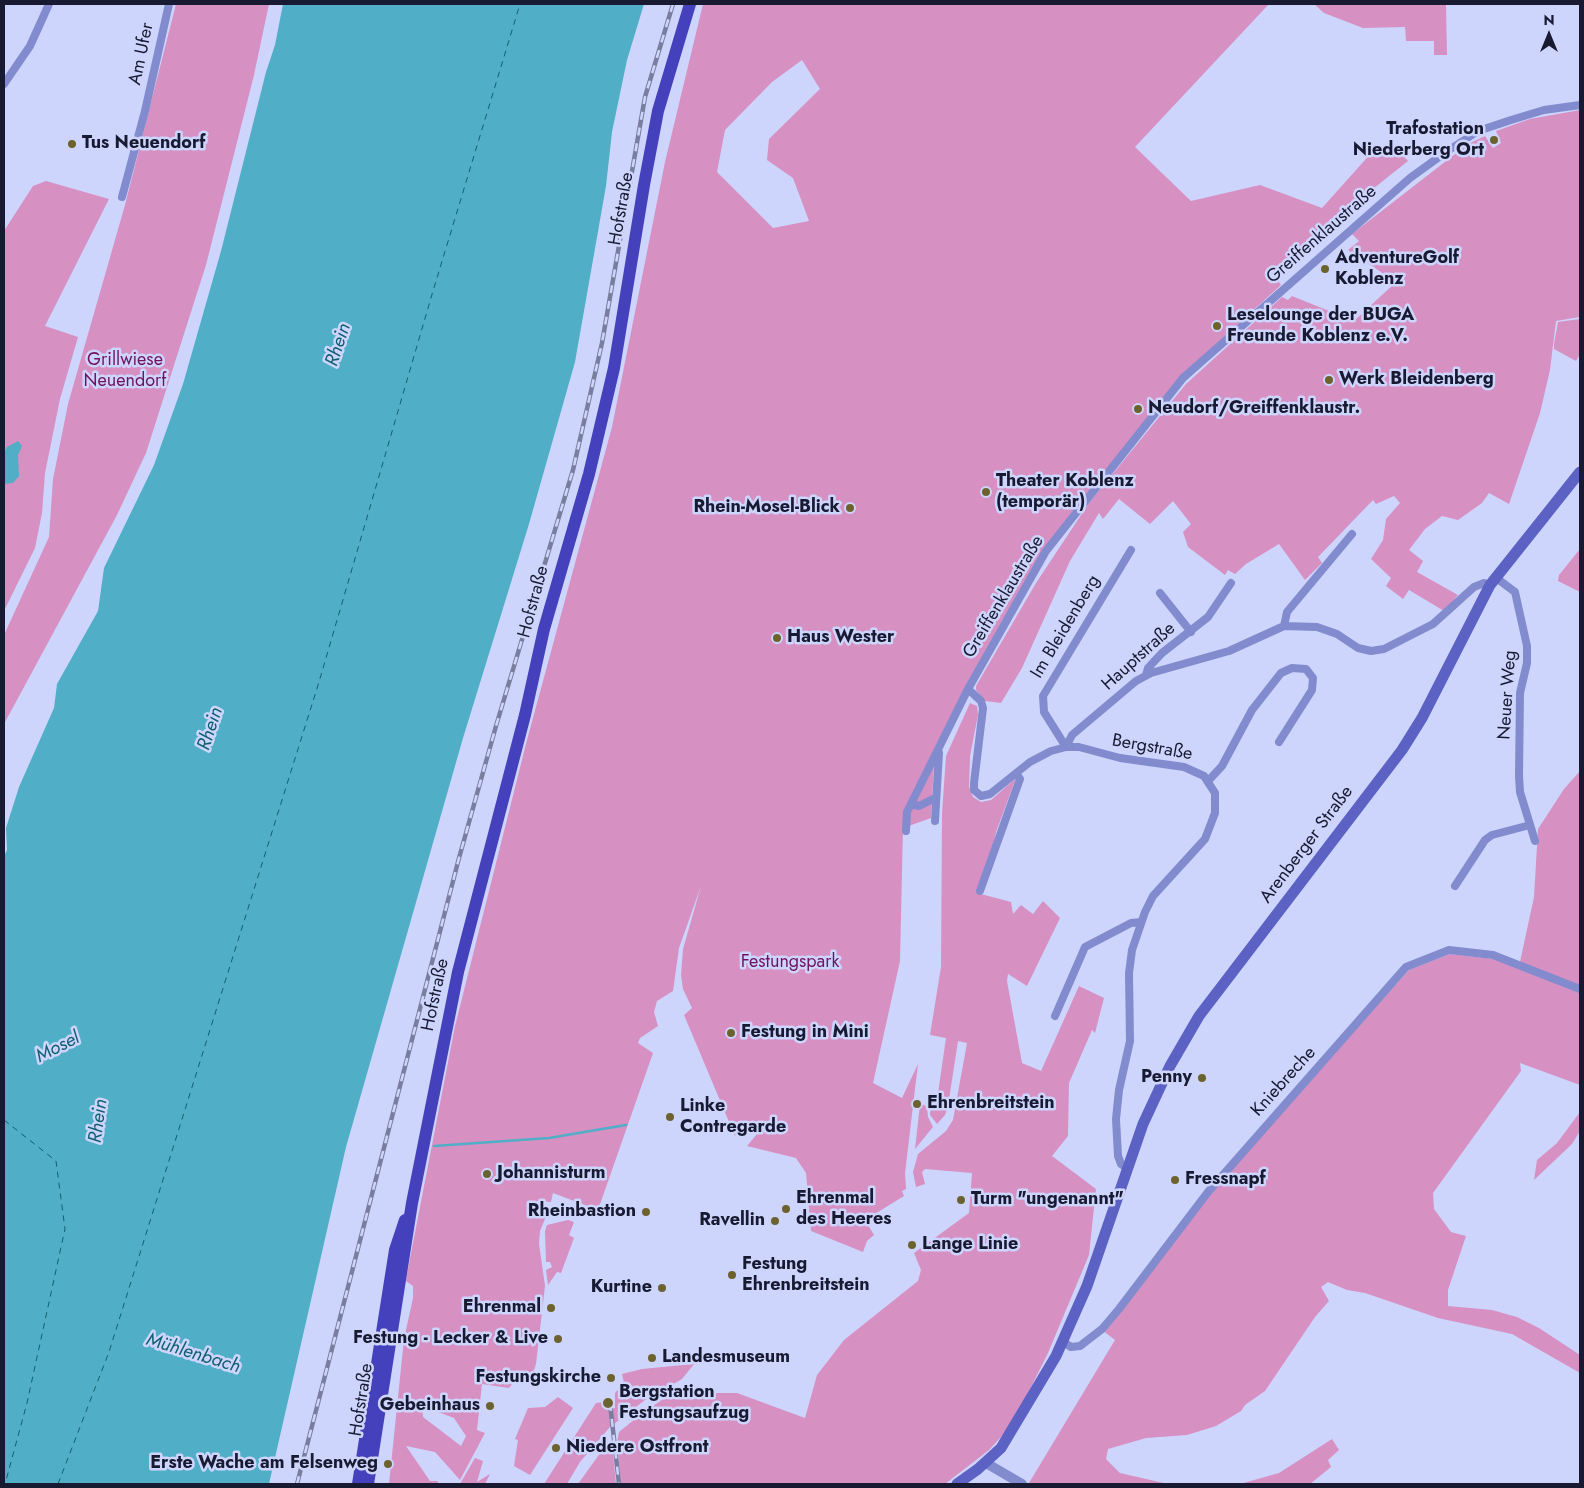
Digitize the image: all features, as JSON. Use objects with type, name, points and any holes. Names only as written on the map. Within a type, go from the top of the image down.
[{"type":"main road","name":"Hofstraße","points":[[368,1484],[412,1204],[466,938],[525,715],[544,629],[590,474],[614,368],[658,111],[689,6]]},
{"type":"main road","name":"Arenberger Straße","points":[[957,1484],[986,1463],[1001,1448],[1014,1430],[1063,1342],[1097,1258],[1155,1097],[1174,1058],[1199,1016],[1410,738],[1493,581],[1560,500],[1580,472]]},
{"type":"main road","name":"Hofstraße","points":[[358,1484],[395,1250],[412,1204]]},
{"type":"street","points":[[4,84],[30,46],[49,4]]},
{"type":"street","name":"Am Ufer","points":[[122,197],[145,111],[169,4]]},
{"type":"street","name":"Greiffenklaustraße","points":[[906,831],[906,816],[910,804],[968,689],[1046,551],[1183,378],[1410,178],[1478,131],[1544,110],[1580,105]]},
{"type":"street","points":[[1284,626],[1287,612],[1352,534]]},
{"type":"street","name":"Im Bleidenberg","points":[[1066,747],[1044,712],[1043,696],[1131,550]]},
{"type":"street","points":[[1146,675],[1228,651],[1284,626],[1303,625],[1328,630],[1358,648],[1377,651],[1433,624],[1478,585],[1493,581]]},
{"type":"street","name":"Neuer Weg","points":[[1493,581],[1515,592],[1519,602],[1527,646],[1527,663],[1520,700],[1518,776],[1520,792],[1535,841]]},
{"type":"street","name":"Hauptstraße","points":[[1066,747],[1072,735],[1136,681],[1146,675],[1148,668],[1162,653],[1191,632],[1214,609],[1232,583]]},
{"type":"street","name":"Hauptstraße","points":[[1160,593],[1191,632]]},
{"type":"street","points":[[1209,780],[1220,770],[1244,723],[1271,684],[1281,673],[1292,668],[1306,669],[1313,678],[1308,697],[1280,742]]},
{"type":"street","points":[[1263,679],[1271,684]]},
{"type":"street","name":"Bergstraße","points":[[968,689],[981,701],[983,708],[975,764],[974,790],[978,794],[986,796],[1044,754],[1066,747],[1079,747],[1120,758],[1184,766],[1199,772],[1209,780],[1216,799],[1216,813],[1210,831],[1197,851],[1153,896],[1141,922],[1130,958],[1130,1041],[1117,1104],[1118,1151],[1121,1164],[1128,1168]]},
{"type":"street","name":"Greiffenklaustraße","points":[[934,821],[941,743]]},
{"type":"street","points":[[980,891],[1020,779],[1016,773]]},
{"type":"street","points":[[910,804],[918,806],[935,798]]},
{"type":"street","points":[[1454,886],[1485,840],[1492,835],[1530,824]]},
{"type":"street","points":[[1055,1016],[1085,947],[1131,923],[1141,922]]},
{"type":"street","name":"Kniebreche","points":[[1063,1342],[1071,1347],[1080,1346],[1102,1329],[1208,1192],[1406,967],[1449,950],[1493,955],[1580,989]]},
{"type":"street","points":[[986,1463],[1022,1484]]},
{"type":"green space","name":"Grillwiese Neuendorf","points":[[176,4],[269,4],[254,75],[206,265],[146,453],[117,515],[4,724],[4,635],[49,537],[53,479],[68,404],[125,205]]},
{"type":"green space","name":"Festungspark","points":[[703,4],[1269,4],[1135,147],[1191,201],[1260,185],[1322,208],[1373,151],[1401,153],[1408,161],[1329,224],[1273,274],[1281,285],[1213,347],[1045,550],[935,747],[931,818],[903,828],[900,961],[873,1083],[902,1098],[918,1064],[905,1173],[906,1189],[902,1191],[904,1196],[865,1220],[874,1235],[867,1241],[863,1252],[811,1231],[806,1173],[796,1158],[747,1146],[757,1134],[754,1122],[745,1124],[735,1136],[684,1015],[692,1008],[683,989],[681,975],[683,949],[701,886],[679,948],[673,991],[657,1001],[654,1012],[658,1026],[640,1038],[638,1043],[653,1053],[598,1210],[553,1193],[551,1202],[536,1201],[535,1210],[547,1214],[540,1231],[539,1244],[545,1286],[536,1364],[532,1376],[521,1373],[509,1388],[482,1384],[477,1430],[485,1433],[460,1480],[435,1452],[406,1446],[430,1481],[437,1481],[439,1484],[389,1484],[404,1339],[413,1298],[413,1286],[406,1281],[407,1274],[455,1026],[527,740],[612,427],[665,162]],"holes":[[[802,60],[820,89],[769,139],[767,160],[793,178],[809,221],[773,228],[717,172],[725,130],[772,82]],[[422,1406],[454,1418],[466,1436],[461,1446],[423,1417]]]},
{"type":"green space","points":[[1314,4],[1446,4],[1447,55],[1434,55],[1434,41],[1406,41],[1405,27],[1363,28],[1324,13]]},
{"type":"green space","points":[[1580,110],[1580,317],[1556,321],[1550,370],[1540,413],[1509,504],[1489,493],[1482,503],[1458,520],[1442,516],[1425,529],[1409,550],[1423,561],[1417,572],[1458,595],[1444,611],[1409,590],[1403,599],[1386,586],[1391,578],[1371,559],[1383,540],[1386,519],[1400,503],[1394,496],[1376,504],[1373,500],[1318,557],[1322,563],[1305,580],[1279,544],[1246,564],[1235,574],[1228,570],[1225,575],[1188,547],[1183,532],[1191,524],[1173,501],[1150,524],[1119,499],[1103,519],[1099,513],[1070,561],[1022,668],[1001,703],[985,701],[976,690],[976,686],[1036,583],[1089,503],[1186,384],[1282,297],[1288,300],[1292,296],[1354,321],[1396,282],[1348,250],[1359,241],[1352,234],[1468,144],[1485,136],[1493,148],[1501,143],[1496,131],[1530,119]]},
{"type":"green space","points":[[46,181],[109,199],[45,326],[78,337],[60,399],[45,473],[42,513],[35,548],[4,611],[4,231],[33,186]]},
{"type":"green space","points":[[1580,319],[1580,354],[1576,361],[1554,349],[1554,344],[1558,322]]},
{"type":"green space","points":[[1580,549],[1580,592],[1558,581],[1559,575]]},
{"type":"green space","points":[[970,703],[977,706],[978,715],[970,756],[969,787],[973,797],[981,802],[991,800],[1016,778],[996,832],[991,854],[977,893],[1011,902],[1013,914],[1021,905],[1033,914],[1043,901],[1060,918],[1027,986],[1008,974],[1007,981],[1022,1063],[1041,1071],[1079,986],[1104,998],[1095,1033],[1092,1030],[1069,1083],[1068,1136],[1052,1156],[1096,1189],[1089,1255],[1048,1353],[1012,1425],[989,1450],[945,1484],[621,1484],[617,1442],[619,1432],[682,1386],[689,1386],[689,1393],[737,1393],[805,1418],[817,1375],[844,1340],[918,1281],[921,1270],[914,1253],[969,1213],[972,1173],[925,1169],[922,1172],[925,1184],[916,1187],[913,1172],[918,1154],[946,1131],[953,1120],[967,1043],[958,1041],[948,1106],[945,1115],[937,1124],[930,1115],[931,1106],[936,1107],[946,1038],[930,1035],[941,967],[942,813],[946,756]]},
{"type":"green space","points":[[1580,771],[1580,1085],[1520,1063],[1521,1071],[1433,1193],[1434,1209],[1451,1232],[1466,1236],[1448,1290],[1448,1306],[1492,1310],[1517,1317],[1539,1328],[1580,1355],[1580,1373],[1512,1334],[1438,1318],[1365,1293],[1347,1290],[1328,1282],[1321,1287],[1329,1301],[1315,1317],[1265,1391],[1245,1405],[1241,1411],[1216,1426],[1187,1435],[1146,1438],[1108,1449],[1106,1459],[1120,1473],[1168,1484],[1029,1483],[1115,1340],[1102,1330],[1245,1152],[1409,970],[1450,954],[1520,962],[1534,897],[1538,829],[1564,789]]},
{"type":"green space","points":[[920,1104],[927,1106],[928,1117],[933,1127],[915,1149]]},
{"type":"green space","points":[[1580,1112],[1580,1131],[1572,1144],[1534,1180],[1537,1160],[1557,1143]]},
{"type":"green space","points":[[568,1220],[574,1222],[569,1235],[574,1238],[561,1273],[557,1272],[548,1285],[546,1270],[552,1267],[550,1262],[546,1262],[545,1231],[547,1225]]},
{"type":"green space","points":[[694,1364],[682,1379],[645,1400],[610,1427],[580,1462],[567,1484],[544,1484],[596,1403],[605,1402],[606,1409],[615,1408],[615,1393],[624,1383],[622,1374],[642,1369]]},
{"type":"green space","points":[[558,1397],[573,1408],[530,1475],[514,1466],[518,1440],[515,1439],[528,1408],[545,1407]]},
{"type":"green space","points":[[1332,1439],[1339,1450],[1328,1460],[1331,1467],[1310,1484],[1240,1484],[1279,1473]]},
{"type":"green space","points":[[608,1442],[612,1442],[616,1484],[578,1484]]},
{"type":"green space","points":[[475,1458],[483,1461],[477,1482],[490,1474],[485,1484],[460,1484]]},
{"type":"water","points":[[283,4],[644,4],[627,60],[612,132],[606,186],[575,362],[529,524],[463,738],[346,1147],[269,1484],[4,1484],[4,856],[7,850],[6,828],[19,787],[54,708],[57,684],[98,611],[104,568],[154,465],[183,384],[221,251],[266,72],[275,45]]},
{"type":"water","points":[[18,441],[22,446],[18,455],[19,476],[13,483],[4,484],[4,453],[7,447]]},
{"type":"waterway","points":[[434,1146],[549,1138],[626,1125]]},
{"type":"ferry route","points":[[58,1484],[109,1352],[319,682],[433,291],[520,4]]},
{"type":"ferry route","points":[[4,1120],[56,1161],[65,1229],[27,1403],[5,1484]]},
{"type":"railway","points":[[297,1484],[459,858],[496,726],[573,470],[602,343],[645,97],[673,4]]},
{"type":"railway","points":[[610,1403],[619,1484]]},
{"type":"place","name":"Trafostation Niederberg Ort","points":[[1494,140]]},
{"type":"place","name":"Tus Neuendorf","points":[[72,144]]},
{"type":"place","name":"AdventureGolf Koblenz","points":[[1325,269]]},
{"type":"place","name":"Leselounge der BUGA Freunde Koblenz e.V.","points":[[1217,326]]},
{"type":"place","name":"Werk Bleidenberg","points":[[1329,380]]},
{"type":"place","name":"Neudorf/Greiffenklaustr.","points":[[1138,409]]},
{"type":"place","name":"Theater Koblenz (temporär)","points":[[986,492]]},
{"type":"place","name":"Rhein-Mosel-Blick","points":[[850,508]]},
{"type":"place","name":"Haus Wester","points":[[777,638]]},
{"type":"place","name":"Festung in Mini","points":[[731,1033]]},
{"type":"place","name":"Penny","points":[[1202,1078]]},
{"type":"place","name":"Ehrenbreitstein","points":[[917,1104]]},
{"type":"place","name":"Linke Contregarde","points":[[670,1117]]},
{"type":"place","name":"Johannisturm","points":[[487,1174]]},
{"type":"place","name":"Fressnapf","points":[[1175,1180]]},
{"type":"place","name":"Turm \"ungenannt\"","points":[[961,1200]]},
{"type":"place","name":"Ehrenmal des Heeres","points":[[786,1209]]},
{"type":"place","name":"Rheinbastion","points":[[646,1212]]},
{"type":"place","name":"Ravellin","points":[[775,1221]]},
{"type":"place","name":"Lange Linie","points":[[912,1245]]},
{"type":"place","name":"Festung Ehrenbreitstein","points":[[732,1275]]},
{"type":"place","name":"Kurtine","points":[[662,1288]]},
{"type":"place","name":"Ehrenmal","points":[[551,1308]]},
{"type":"place","name":"Festung - Lecker & Live","points":[[558,1339]]},
{"type":"place","name":"Landesmuseum","points":[[652,1358]]},
{"type":"place","name":"Festungskirche","points":[[611,1378]]},
{"type":"place","name":"Bergstation Festungsaufzug","points":[[608,1403]]},
{"type":"place","name":"Gebeinhaus","points":[[490,1406]]},
{"type":"place","name":"Niedere Ostfront","points":[[556,1448]]},
{"type":"place","name":"Erste Wache am Felsenweg","points":[[388,1464]]},
{"type":"water label","name":"Rhein","points":[[339,345]]},
{"type":"water label","name":"Rhein","points":[[211,729]]},
{"type":"water label","name":"Mosel","points":[[58,1048]]},
{"type":"water label","name":"Rhein","points":[[99,1121]]},
{"type":"water label","name":"Mühlenbach","points":[[193,1354]]}]
